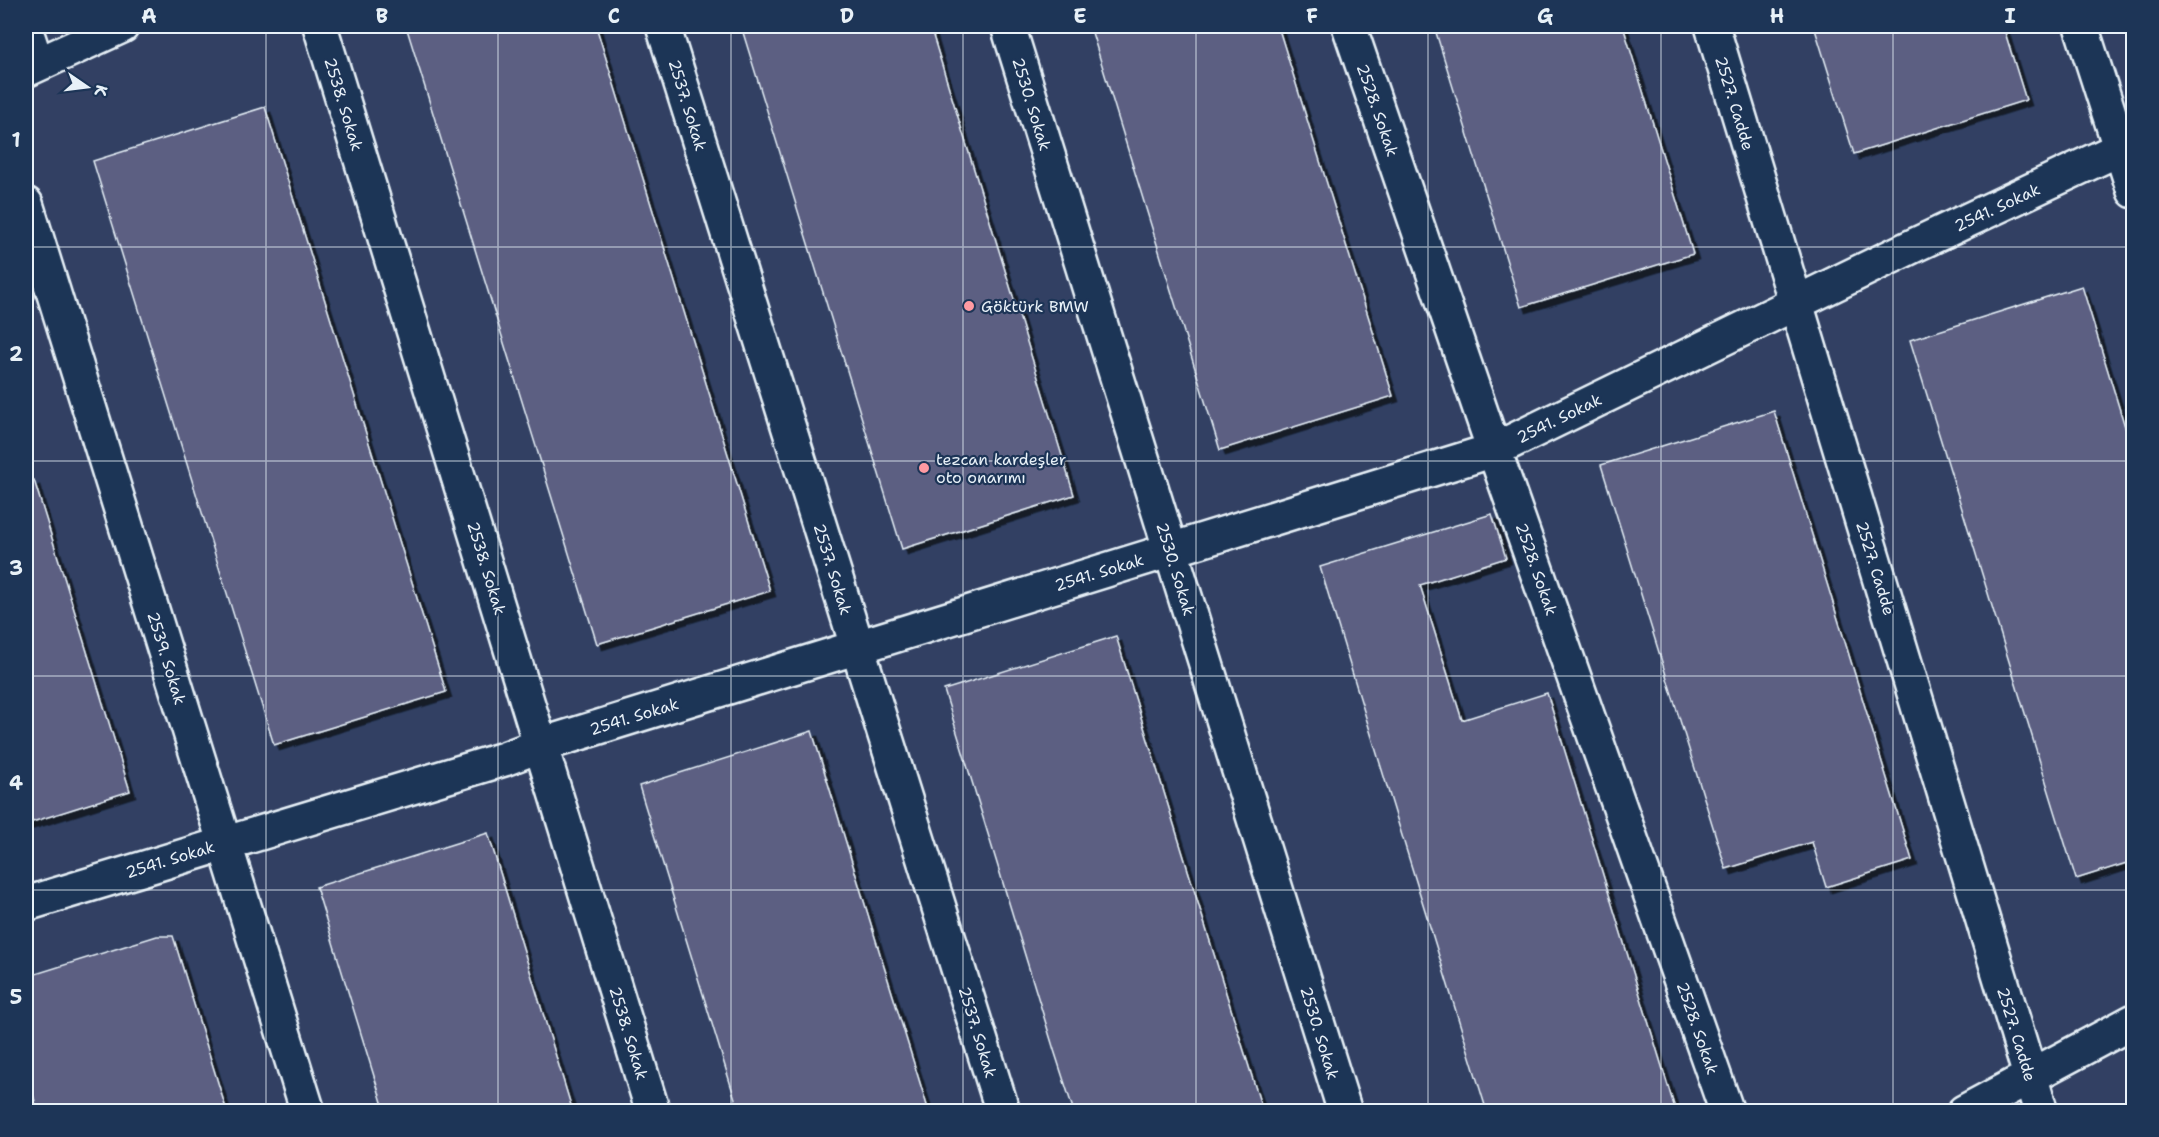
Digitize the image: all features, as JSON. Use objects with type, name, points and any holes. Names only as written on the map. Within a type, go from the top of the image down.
[{"type":"street","points":[[26,31],[31,67],[122,26]]},
{"type":"street","name":"2538. Sokak","points":[[320,26],[653,1112]]},
{"type":"street","name":"2537. Sokak","points":[[663,26],[1003,1112]]},
{"type":"street","name":"2530. Sokak","points":[[1008,26],[1345,1112]]},
{"type":"street","name":"2528. Sokak","points":[[1349,26],[1494,450],[1727,1112]]},
{"type":"street","name":"2527. Cadde","points":[[1712,26],[2041,1112]]},
{"type":"street","points":[[2081,26],[2127,145],[2133,191]]},
{"type":"street","name":"2541. Sokak","points":[[26,904],[504,759],[541,745],[857,646],[1494,450],[2127,145]]},
{"type":"street","name":"2539. Sokak","points":[[26,204],[308,1112]]},
{"type":"street","points":[[1964,1112],[2133,1022]]},
{"type":"shaded area","points":[[26,26],[2133,26],[2133,1111],[26,1111]]},
{"type":"building","points":[[406,26],[596,26],[770,591],[597,644]]},
{"type":"building","points":[[741,26],[930,26],[1074,495],[902,549]]},
{"type":"building","points":[[1090,26],[1278,26],[1393,396],[1220,450]]},
{"type":"building","points":[[1434,26],[1623,26],[1693,254],[1521,307]]},
{"type":"building","points":[[1814,26],[2003,26],[2026,100],[1854,154]]},
{"type":"building","points":[[265,107],[446,692],[274,745],[93,161]]},
{"type":"building","points":[[2082,286],[2133,453],[2133,861],[2076,879],[1910,340]]},
{"type":"building","points":[[1774,411],[1912,860],[1826,887],[1812,842],[1726,869],[1601,465]]},
{"type":"building","points":[[34,480],[130,791],[26,824],[26,482]]},
{"type":"building","points":[[1492,514],[1506,558],[1420,585],[1462,720],[1547,693],[1676,1112],[1487,1112],[1407,852],[1320,567]]},
{"type":"building","points":[[1116,636],[1263,1112],[1074,1112],[1054,1050],[944,690]]},
{"type":"building","points":[[812,731],[929,1112],[739,1112],[639,786]]},
{"type":"building","points":[[488,833],[573,1112],[385,1112],[316,887]]},
{"type":"building","points":[[157,936],[173,936],[227,1112],[38,1112],[26,1070],[26,977]]},
{"type":"place","name":"Göktürk BMW","points":[[969,306]]},
{"type":"place","name":"tezcan kardeşler oto onarımı","points":[[924,468]]}]
